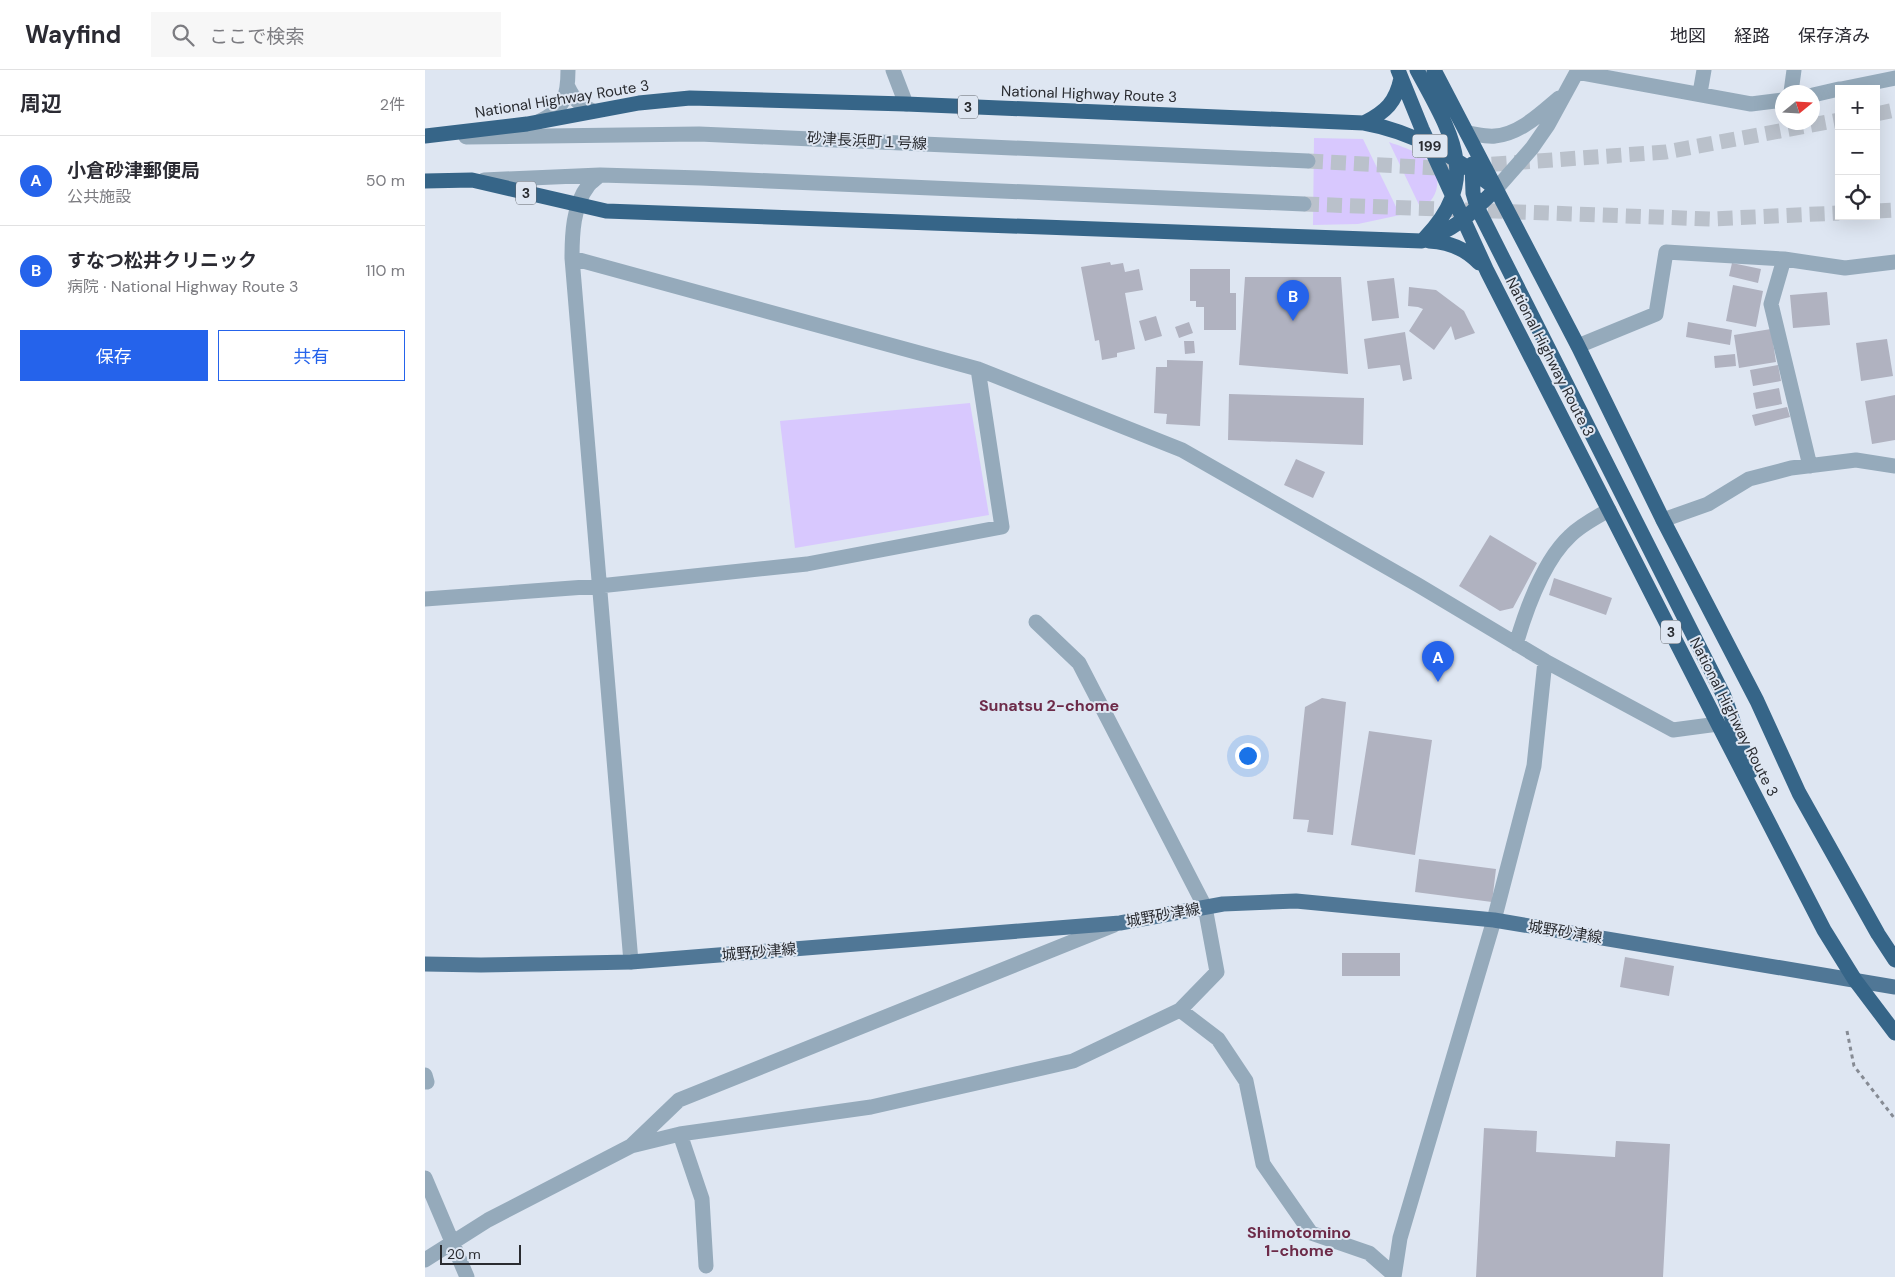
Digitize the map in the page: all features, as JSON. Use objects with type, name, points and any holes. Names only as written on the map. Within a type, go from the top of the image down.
[{"type":"highway","points":[[1417,70],[1448,132],[1456,161],[1457,178],[1453,199],[1446,214],[1422,241]]},
{"type":"highway","name":"199","points":[[1434,70],[1496,189]]},
{"type":"highway","points":[[1364,123],[1375,118],[1393,102],[1398,93],[1400,74]]},
{"type":"highway","name":"199","points":[[1400,74],[1463,221]]},
{"type":"highway","name":"National Highway Route 3","points":[[425,136],[538,122],[639,103],[690,98],[906,104],[1364,123],[1387,127],[1429,144],[1496,189],[1578,346],[1663,520],[1757,702],[1799,793],[1878,934],[1895,960]]},
{"type":"highway","points":[[1364,123],[1467,133]]},
{"type":"highway","points":[[1476,151],[1471,171],[1473,193],[1477,207],[1724,696],[1770,825]]},
{"type":"highway","name":"3","points":[[425,181],[472,180],[606,211],[1422,241],[1443,234],[1463,221],[1496,189]]},
{"type":"highway","name":"National Highway Route 3","points":[[1463,221],[1824,930],[1855,980],[1895,1034]]},
{"type":"highway","points":[[1422,241],[1441,242],[1462,249],[1487,271]]},
{"type":"main road","name":"城野砂津線","points":[[425,964],[481,965],[631,962],[1120,923],[1223,904],[1296,901],[1495,920],[1895,986]]},
{"type":"street","points":[[538,122],[560,107],[568,87],[568,70]]},
{"type":"street","points":[[893,70],[906,104]]},
{"type":"street","points":[[1700,93],[1704,70]]},
{"type":"street","points":[[1792,85],[1794,70]]},
{"type":"street","points":[[1496,189],[1532,148],[1548,125],[1578,71],[1751,104],[1775,101]]},
{"type":"street","points":[[1860,85],[1895,78]]},
{"type":"street","points":[[568,87],[572,96],[580,105],[593,111]]},
{"type":"street","points":[[1820,93],[1835,90]]},
{"type":"street","points":[[1476,151],[1495,136],[1527,124],[1566,92]]},
{"type":"street","points":[[1467,133],[1495,136]]},
{"type":"street","name":"砂津長浜町１号線","points":[[425,136],[699,134],[1308,161]]},
{"type":"street","points":[[600,175],[588,186],[579,206],[572,231],[572,258],[631,962]]},
{"type":"street","points":[[472,180],[600,175],[907,185],[1305,204]]},
{"type":"street","points":[[1578,346],[1656,314],[1666,252],[1784,259],[1845,268],[1895,262]]},
{"type":"street","points":[[572,258],[978,369],[1182,450],[1418,585],[1545,661],[1673,730],[1718,724]]},
{"type":"street","points":[[1784,259],[1771,304],[1810,466]]},
{"type":"street","points":[[425,599],[599,586],[807,564],[1002,527],[978,369]]},
{"type":"street","points":[[1663,520],[1708,504],[1749,479],[1791,468],[1856,460],[1895,466]]},
{"type":"street","points":[[1516,644],[1525,612],[1554,556],[1569,536],[1586,523],[1609,510]]},
{"type":"street","points":[[425,1260],[488,1220],[631,1146],[680,1134],[871,1107],[1073,1061],[1180,1010],[1217,972],[1205,907],[1079,663],[1036,622]]},
{"type":"street","points":[[1394,1276],[1399,1238],[1495,920],[1535,766],[1545,661]]},
{"type":"street","points":[[631,1146],[679,1100],[1120,923]]},
{"type":"street","points":[[1180,1010],[1218,1039],[1246,1081],[1263,1164],[1311,1233],[1369,1253],[1394,1276]]},
{"type":"street","points":[[425,1075],[427,1082],[425,1082]]},
{"type":"street","points":[[680,1134],[702,1198],[706,1266]]},
{"type":"street","points":[[425,1178],[467,1277]]},
{"type":"path","points":[[1847,1031],[1855,1066],[1895,1119]]},
{"type":"shaded area","points":[[1314,138],[1363,139],[1400,215],[1358,224],[1313,225]]},
{"type":"shaded area","points":[[1389,142],[1422,156],[1435,170],[1437,189],[1427,205],[1421,209]]},
{"type":"shaded area","points":[[970,403],[989,515],[795,548],[780,421]]},
{"type":"building","points":[[1110,262],[1111,265],[1123,263],[1125,272],[1139,269],[1143,290],[1125,293],[1135,349],[1117,353],[1117,357],[1102,360],[1099,340],[1095,341],[1081,267]]},
{"type":"building","points":[[1732,263],[1761,269],[1758,283],[1729,276]]},
{"type":"building","points":[[1190,269],[1230,269],[1230,293],[1236,293],[1236,330],[1204,330],[1204,307],[1196,307],[1196,301],[1190,301]]},
{"type":"building","points":[[1245,277],[1341,277],[1348,374],[1239,365]]},
{"type":"building","points":[[1394,278],[1399,318],[1372,321],[1367,281]]},
{"type":"building","points":[[1733,285],[1763,291],[1756,327],[1726,321]]},
{"type":"building","points":[[1409,287],[1436,290],[1464,311],[1475,333],[1455,340],[1451,326],[1434,350],[1409,331],[1423,309],[1408,306]]},
{"type":"building","points":[[1827,292],[1830,325],[1793,328],[1790,295]]},
{"type":"building","points":[[1156,316],[1162,336],[1145,341],[1139,321]]},
{"type":"building","points":[[1189,322],[1193,333],[1179,338],[1175,327]]},
{"type":"building","points":[[1688,322],[1732,330],[1730,345],[1686,337]]},
{"type":"building","points":[[1771,329],[1776,362],[1739,368],[1734,335]]},
{"type":"building","points":[[1405,332],[1412,379],[1403,381],[1400,365],[1368,369],[1364,339]]},
{"type":"building","points":[[1887,339],[1893,376],[1861,381],[1856,343]]},
{"type":"building","points":[[1184,341],[1194,341],[1195,353],[1185,354]]},
{"type":"building","points":[[1735,354],[1736,366],[1715,368],[1714,356]]},
{"type":"building","points":[[1167,360],[1203,361],[1200,426],[1166,424],[1167,414],[1154,413],[1156,367],[1167,367]]},
{"type":"building","points":[[1778,365],[1781,381],[1753,386],[1750,370]]},
{"type":"building","points":[[1779,388],[1782,404],[1756,409],[1753,393]]},
{"type":"building","points":[[1229,394],[1364,398],[1363,445],[1228,440]]},
{"type":"building","points":[[1895,395],[1895,440],[1872,444],[1865,401]]},
{"type":"building","points":[[1787,407],[1790,417],[1755,426],[1752,415]]},
{"type":"building","points":[[1296,459],[1325,472],[1313,498],[1284,485]]},
{"type":"building","points":[[1490,535],[1537,563],[1513,608],[1500,611],[1459,586]]},
{"type":"building","points":[[1554,578],[1612,598],[1606,615],[1549,595]]},
{"type":"building","points":[[1322,698],[1346,702],[1333,835],[1307,832],[1309,820],[1293,819],[1305,707]]},
{"type":"building","points":[[1369,731],[1432,740],[1415,855],[1351,845]]},
{"type":"building","points":[[1419,859],[1496,869],[1492,902],[1415,892]]},
{"type":"building","points":[[1342,953],[1400,953],[1400,976],[1342,976]]},
{"type":"building","points":[[1625,957],[1674,966],[1669,996],[1620,987]]},
{"type":"building","points":[[1484,1128],[1537,1131],[1536,1152],[1615,1157],[1616,1141],[1670,1144],[1663,1277],[1476,1277]]},
{"type":"tunnel","points":[[1880,113],[1895,110]]},
{"type":"tunnel","points":[[1308,161],[1438,168],[1666,152],[1835,121]]},
{"type":"tunnel","points":[[1304,204],[1710,219],[1835,213]]},
{"type":"tunnel","points":[[1880,211],[1895,210]]},
{"type":"place","name":"すなつ松井クリニック","points":[[1293,321]]},
{"type":"place","name":"小倉砂津郵便局","points":[[1438,682]]},
{"type":"district","name":"Sunatsu 2-chome","points":[[1049,705]]},
{"type":"district","name":"Shimotomino 1-chome","points":[[1299,1241]]}]
